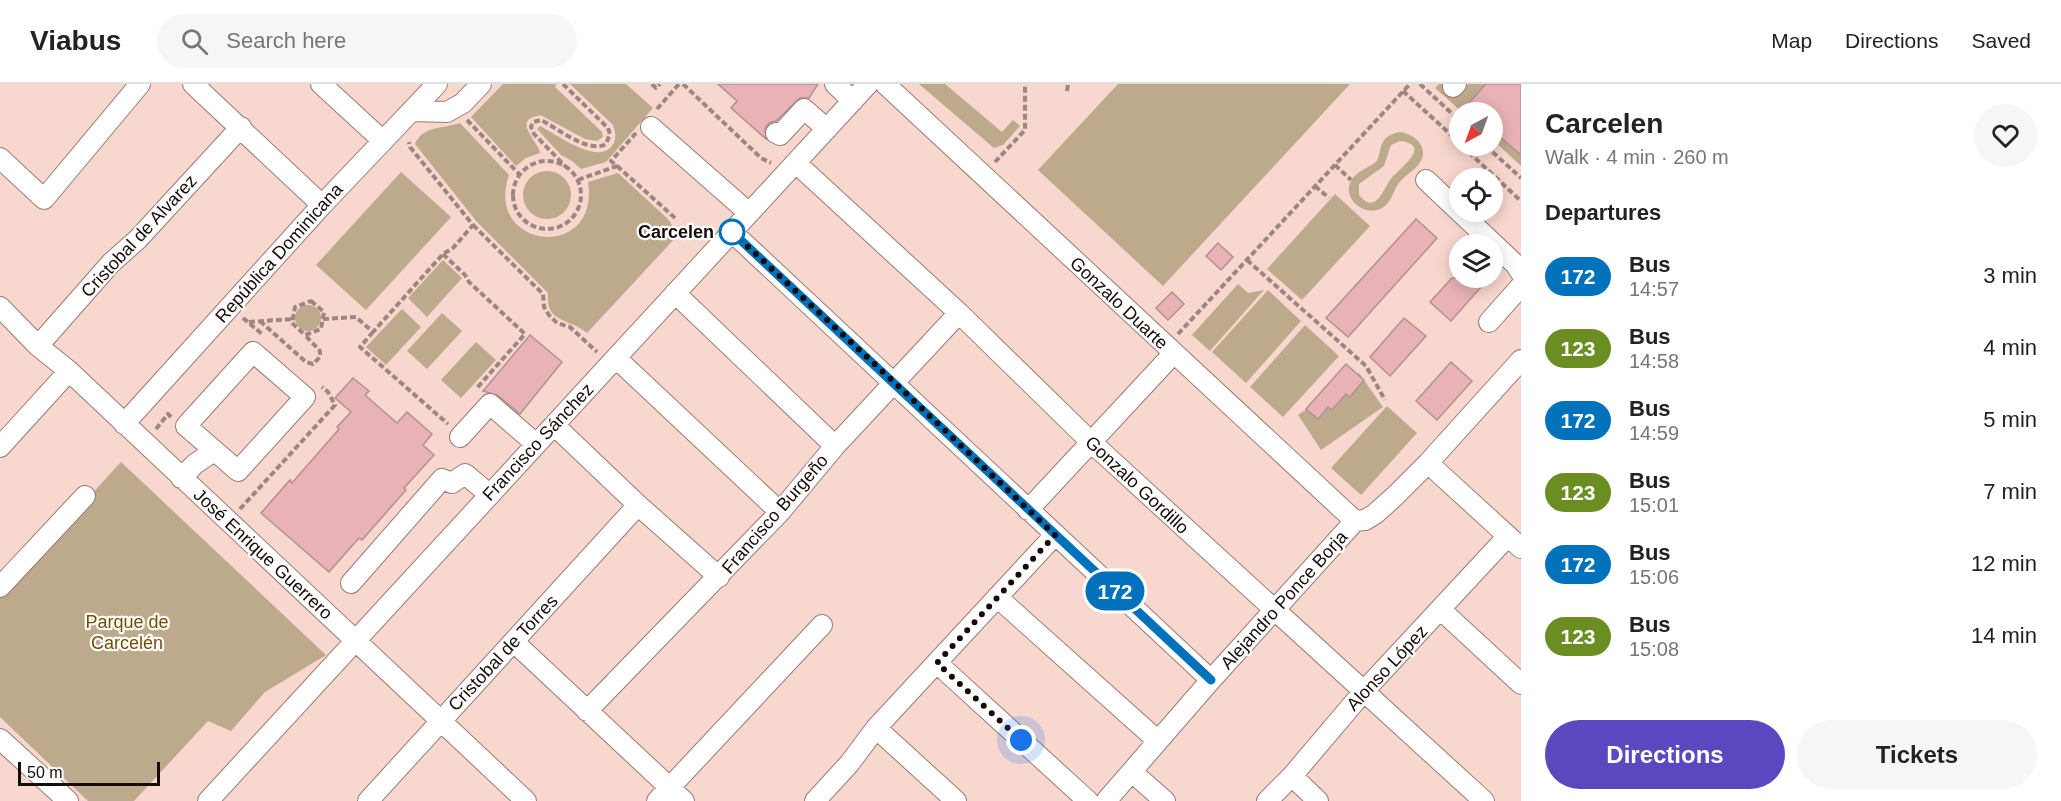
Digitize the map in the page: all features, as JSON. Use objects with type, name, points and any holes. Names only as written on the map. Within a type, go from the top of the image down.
[{"type":"street","points":[[0,158],[44,199],[140,84]]},
{"type":"street","points":[[194,84],[322,205]]},
{"type":"street","points":[[321,84],[383,141]]},
{"type":"street","name":"República Dominicana","points":[[124,424],[322,205],[437,84]]},
{"type":"street","points":[[411,111],[447,112],[463,103],[481,84]]},
{"type":"street","points":[[835,84],[853,101]]},
{"type":"street","name":"Francisco Sánchez","points":[[208,801],[868,84]]},
{"type":"street","name":"Gonzalo Duarte","points":[[885,84],[1355,521]]},
{"type":"street","points":[[776,133],[780,135],[804,108],[827,129]]},
{"type":"street","points":[[649,121],[748,213]]},
{"type":"street","name":"Cristobal de Alvarez","points":[[38,346],[111,263],[138,239],[241,127]]},
{"type":"street","name":"Gonzalo Gordillo","points":[[796,163],[958,313],[1090,442],[1484,801]]},
{"type":"street","points":[[1426,180],[1515,264],[1521,273]]},
{"type":"street","points":[[732,232],[1211,680]]},
{"type":"street","points":[[1489,322],[1521,286]]},
{"type":"street","points":[[675,293],[835,446]]},
{"type":"street","name":"Francisco Burgeño","points":[[588,711],[780,512],[835,446],[958,313]]},
{"type":"street","name":"José Enrique Guerrero","points":[[3,316],[69,371],[526,801]]},
{"type":"street","points":[[1028,510],[1170,350]]},
{"type":"street","points":[[254,352],[305,397],[238,471],[214,451],[186,426],[254,352]]},
{"type":"street","points":[[613,361],[780,512]]},
{"type":"street","name":"Alejandro Ponce Borja","points":[[1106,801],[1211,680],[1355,521],[1365,520],[1375,514],[1428,463],[1518,369]]},
{"type":"street","points":[[0,447],[69,371]]},
{"type":"street","points":[[460,436],[490,404],[536,444]]},
{"type":"street","points":[[554,425],[638,505],[719,577]]},
{"type":"street","points":[[181,478],[195,464],[214,451]]},
{"type":"street","points":[[1428,463],[1515,542]]},
{"type":"street","points":[[351,583],[442,480],[452,483],[465,474],[490,495]]},
{"type":"street","points":[[0,587],[85,496]]},
{"type":"street","name":"Cristobal de Torres","points":[[368,801],[638,505]]},
{"type":"street","points":[[814,801],[849,764],[876,728],[1055,535]]},
{"type":"street","name":"Alonso López","points":[[1267,801],[1292,776],[1364,691],[1440,609],[1515,542]]},
{"type":"street","points":[[997,597],[1158,741]]},
{"type":"street","points":[[1440,609],[1521,684]]},
{"type":"street","points":[[663,794],[822,625]]},
{"type":"street","points":[[514,642],[588,711],[663,794],[684,801]]},
{"type":"street","points":[[937,663],[1088,801]]},
{"type":"street","points":[[876,728],[955,801]]},
{"type":"street","points":[[0,739],[68,801]]},
{"type":"street","points":[[1132,773],[1165,801]]},
{"type":"street","points":[[1292,776],[1318,801]]},
{"type":"path","points":[[563,84],[608,128],[610,134],[606,144],[596,147],[583,143],[541,120],[533,123],[531,127],[534,134],[567,168],[578,180],[581,192],[578,211],[564,225],[545,229],[527,223],[516,208],[514,189],[520,175],[539,162],[549,161],[567,168]]},
{"type":"path","points":[[652,84],[656,88],[660,84]]},
{"type":"path","points":[[675,218],[611,161],[649,121],[679,84]]},
{"type":"path","points":[[982,175],[1025,130],[1025,84]]},
{"type":"path","points":[[1067,91],[1068,84]]},
{"type":"path","points":[[1170,350],[1247,260],[1410,84]]},
{"type":"path","points":[[1403,91],[1449,133]]},
{"type":"path","points":[[463,116],[520,175]]},
{"type":"path","points":[[410,147],[473,225],[543,294],[544,308],[549,315],[557,323],[570,327],[613,361]]},
{"type":"path","points":[[1474,156],[1521,201]]},
{"type":"path","points":[[1497,156],[1521,178]]},
{"type":"path","points":[[1335,165],[1351,180]]},
{"type":"path","points":[[578,180],[617,166]]},
{"type":"path","points":[[1315,186],[1329,198]]},
{"type":"path","points":[[460,436],[360,347],[443,254],[453,248],[473,225]]},
{"type":"path","points":[[443,254],[525,334],[475,391],[490,404]]},
{"type":"path","points":[[1247,260],[1366,366],[1385,400]]},
{"type":"path","points":[[260,321],[306,362],[313,364],[320,357],[320,351],[292,323],[295,307],[311,301],[324,312],[323,319],[321,329],[305,335]]},
{"type":"path","points":[[323,319],[356,317],[373,332]]},
{"type":"path","points":[[257,330],[249,322],[293,320]]},
{"type":"path","points":[[243,507],[253,497]]},
{"type":"green space","points":[[503,84],[556,84],[555,87],[602,132],[603,137],[597,141],[585,139],[543,116],[537,116],[527,122],[527,127],[540,153],[526,158],[516,166],[471,117]]},
{"type":"green space","points":[[570,84],[626,84],[653,108],[606,162],[581,169],[561,155],[537,129],[540,126],[575,146],[595,152],[603,152],[612,146],[615,131],[613,125]]},
{"type":"green space","points":[[919,84],[945,84],[1002,132],[1013,120],[1020,126],[1003,145],[994,148]]},
{"type":"green space","points":[[1118,84],[1350,84],[1163,286],[1038,170]]},
{"type":"green space","points":[[1439,84],[1521,84],[1521,166],[1503,149],[1503,102],[1451,102],[1435,88]]},
{"type":"green space","points":[[460,123],[509,175],[505,200],[512,219],[526,231],[543,237],[561,235],[577,225],[587,208],[588,182],[618,173],[668,219],[678,235],[587,333],[560,319],[550,310],[548,293],[477,222],[415,144],[423,134],[429,131]]},
{"type":"green space","points":[[1405,133],[1415,138],[1422,147],[1422,158],[1417,167],[1399,183],[1384,207],[1374,211],[1361,208],[1349,194],[1351,181],[1359,172],[1377,161],[1383,142],[1393,134]],"holes":[[[1400,141],[1410,143],[1414,147],[1411,158],[1391,179],[1378,199],[1370,203],[1365,201],[1359,195],[1359,184],[1384,166],[1391,145]]]},
{"type":"green space","points":[[547,171],[564,178],[571,195],[564,212],[547,219],[530,212],[523,195],[530,178]]},
{"type":"green space","points":[[401,172],[451,217],[366,310],[316,265]]},
{"type":"green space","points":[[1335,194],[1370,226],[1302,300],[1267,269]]},
{"type":"green space","points":[[443,260],[462,278],[427,317],[408,298]]},
{"type":"green space","points":[[1238,284],[1248,293],[1264,290],[1210,351],[1192,335]]},
{"type":"green space","points":[[1268,290],[1301,321],[1246,383],[1212,352]]},
{"type":"green space","points":[[308,305],[317,309],[321,318],[317,327],[308,331],[299,327],[295,318],[299,309]]},
{"type":"green space","points":[[402,309],[421,327],[386,365],[366,347]]},
{"type":"green space","points":[[442,313],[462,331],[427,369],[407,351]]},
{"type":"green space","points":[[1305,325],[1339,356],[1283,417],[1250,387]]},
{"type":"green space","points":[[476,342],[496,360],[461,398],[441,380]]},
{"type":"green space","points":[[1359,373],[1383,407],[1321,450],[1298,415]]},
{"type":"green space","points":[[1387,406],[1417,433],[1361,495],[1331,468]]},
{"type":"green space","name":"Parque de Carcelén","points":[[121,462],[326,655],[265,692],[231,731],[208,721],[134,801],[88,801],[0,717],[0,594]]},
{"type":"building","points":[[718,84],[818,84],[809,98],[800,98],[776,121],[769,123],[765,128],[766,139],[731,108],[737,101]]},
{"type":"building","points":[[1486,84],[1521,84],[1521,155],[1503,139],[1503,102],[1470,102]]},
{"type":"building","points":[[1416,219],[1437,238],[1348,337],[1326,318]]},
{"type":"building","points":[[1218,243],[1233,257],[1221,270],[1206,256]]},
{"type":"building","points":[[1449,281],[1449,288],[1480,288],[1451,321],[1430,302]]},
{"type":"building","points":[[1172,292],[1184,304],[1168,320],[1156,308]]},
{"type":"building","points":[[1404,318],[1426,336],[1390,376],[1370,357]]},
{"type":"building","points":[[530,335],[562,362],[520,414],[497,395],[483,391]]},
{"type":"building","points":[[1451,362],[1472,381],[1437,420],[1416,401]]},
{"type":"building","points":[[1346,364],[1364,380],[1350,397],[1346,394],[1332,410],[1328,407],[1318,419],[1306,409]]},
{"type":"building","points":[[353,378],[369,391],[365,395],[397,423],[407,412],[432,434],[423,445],[434,455],[362,540],[359,538],[329,572],[261,513],[290,480],[292,483],[351,412],[335,398]]},
{"type":"bus line","name":"172","points":[[732,232],[1211,680]]},
{"type":"place","name":"Carcelen","points":[[732,232]]},
{"type":"route","points":[[732,232],[1055,535],[937,663],[1021,740]]}]
